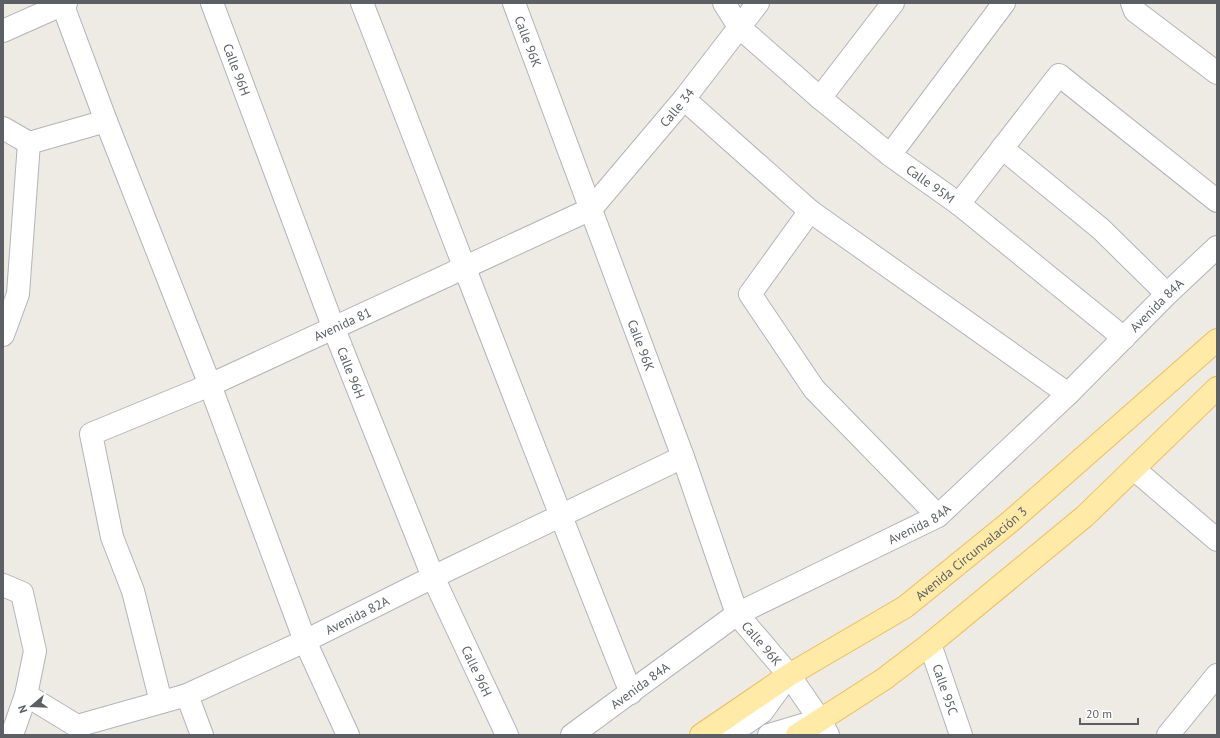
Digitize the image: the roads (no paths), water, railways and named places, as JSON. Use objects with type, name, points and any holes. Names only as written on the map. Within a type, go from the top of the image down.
[{"type":"main road","name":"Avenida Circunvalación 3","points":[[702,735],[789,675],[905,607],[1011,521],[1217,340]]},
{"type":"main road","points":[[797,735],[824,728],[930,644],[1085,516],[1217,388]]},
{"type":"street","points":[[3,31],[63,3],[106,121],[210,385],[306,641],[348,735]]},
{"type":"street","name":"Calle 96H","points":[[212,3],[334,329],[433,577],[507,735]]},
{"type":"street","points":[[362,3],[560,516],[631,693]]},
{"type":"street","name":"Calle 96K","points":[[514,3],[592,209],[683,457],[736,614],[789,675],[824,728]]},
{"type":"street","name":"Calle 95M","points":[[724,3],[740,27],[820,98],[890,154],[959,204],[1124,338]]},
{"type":"street","name":"Calle 34","points":[[592,209],[684,99],[758,3]]},
{"type":"street","points":[[820,98],[893,3]]},
{"type":"street","points":[[890,154],[1004,3]]},
{"type":"street","points":[[1133,7],[1217,74]]},
{"type":"street","points":[[959,204],[1059,75],[1217,201]]},
{"type":"street","points":[[684,99],[810,211],[1068,394]]},
{"type":"street","points":[[3,128],[29,143],[106,121]]},
{"type":"street","points":[[3,335],[18,294],[29,143]]},
{"type":"street","points":[[1002,148],[1101,229],[1166,294]]},
{"type":"street","name":"Avenida 81","points":[[161,702],[133,591],[112,537],[91,434],[210,385],[592,209]]},
{"type":"street","points":[[810,211],[750,294],[814,389],[938,516]]},
{"type":"street","name":"Avenida 84A","points":[[572,735],[631,693],[736,614],[938,516],[1068,394],[1166,294],[1217,247]]},
{"type":"street","name":"Avenida 82A","points":[[26,695],[76,730],[161,702],[187,696],[306,641],[433,577],[683,457]]},
{"type":"street","points":[[1134,469],[1217,540]]},
{"type":"street","points":[[3,586],[22,593],[35,651],[26,695],[12,735]]},
{"type":"street","name":"Calle 95C","points":[[930,644],[961,735]]},
{"type":"street","points":[[728,735],[762,712],[789,675]]},
{"type":"street","points":[[1168,735],[1217,675]]},
{"type":"street","points":[[187,696],[202,735]]},
{"type":"street","points":[[769,735],[824,728]]}]
